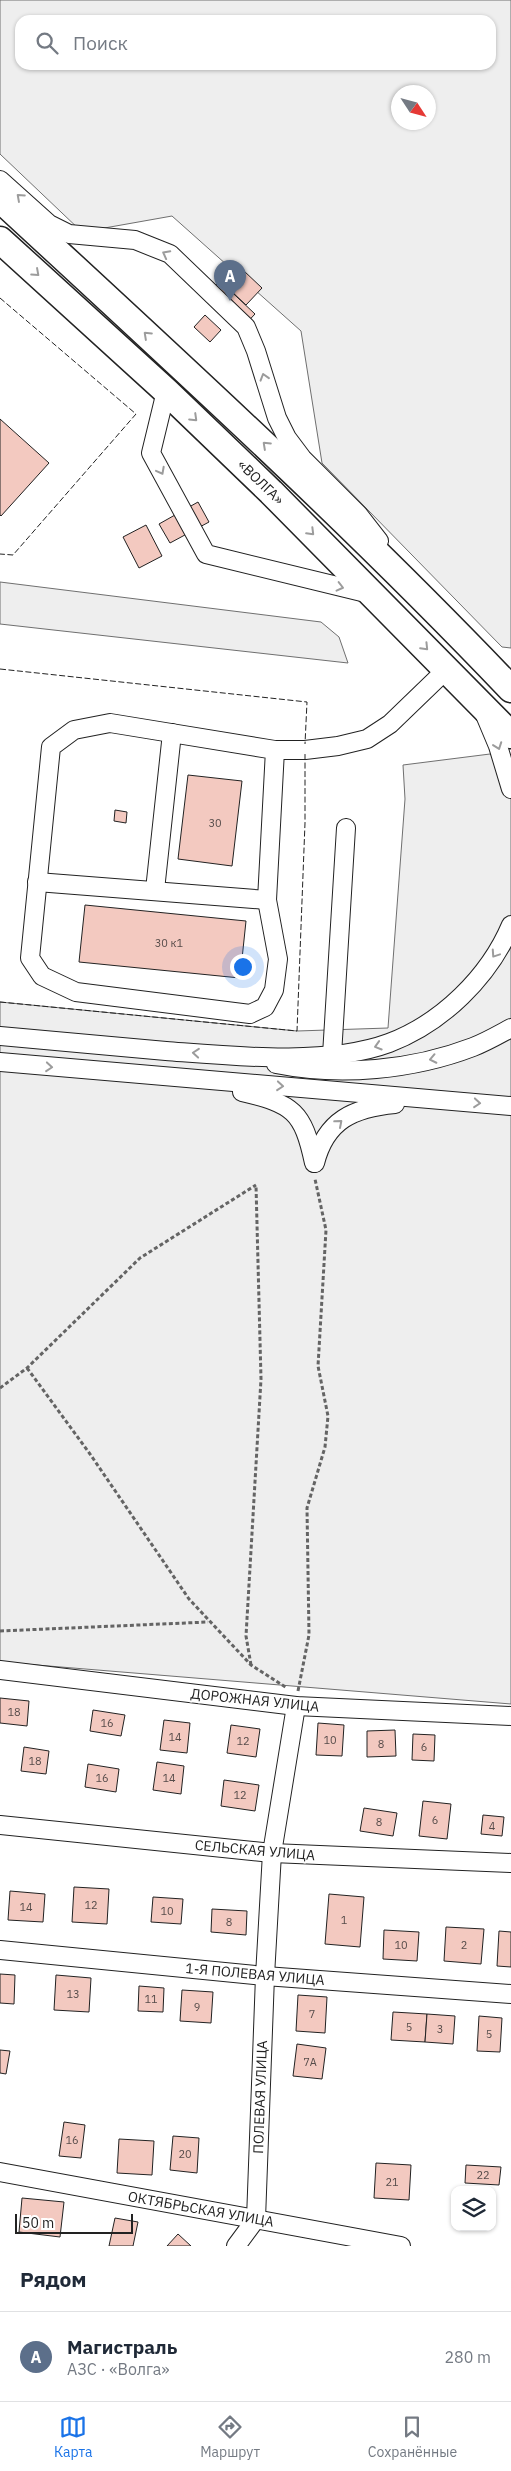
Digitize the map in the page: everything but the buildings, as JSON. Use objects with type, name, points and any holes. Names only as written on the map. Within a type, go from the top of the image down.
[{"type":"highway","points":[[0,199],[292,469],[424,598],[507,685]]},
{"type":"highway","name":"«ВОЛГА»","points":[[0,240],[166,391],[374,595],[511,735]]},
{"type":"street","points":[[0,180],[49,224],[69,234],[135,240],[170,254],[246,327],[256,351],[277,418],[288,438],[302,458],[358,514],[424,598]]},
{"type":"street","points":[[166,391],[151,453],[206,554],[374,595]]},
{"type":"street","points":[[275,750],[267,900],[278,959],[274,990],[265,1007],[250,1014],[76,992],[42,976],[30,958],[51,747],[74,730],[110,723],[275,750],[305,750],[367,739],[390,724],[447,669]]},
{"type":"street","points":[[481,705],[498,746],[511,789]]},
{"type":"street","points":[[156,890],[172,733]]},
{"type":"street","points":[[332,1055],[346,828]]},
{"type":"street","points":[[37,882],[267,900]]},
{"type":"street","points":[[245,1058],[332,1055],[364,1051],[389,1043],[416,1030],[452,1006],[475,981],[498,952],[511,925]]},
{"type":"street","points":[[0,1036],[245,1058],[301,1069],[364,1070],[407,1065],[441,1057],[474,1047],[511,1028]]},
{"type":"street","points":[[0,1062],[511,1106]]},
{"type":"street","points":[[173,1077],[272,1099],[284,1105],[304,1125],[314,1163]]},
{"type":"street","points":[[314,1163],[319,1147],[327,1134],[339,1121],[353,1112],[371,1106],[443,1100]]},
{"type":"street","name":"ДОРОЖНАЯ УЛИЦА","points":[[0,1670],[296,1706],[511,1716]]},
{"type":"street","name":"ПОЛЕВАЯ УЛИЦА","points":[[256,2219],[265,1976],[272,1853],[296,1706]]},
{"type":"street","name":"СЕЛЬСКАЯ УЛИЦА","points":[[0,1825],[272,1853],[511,1863]]},
{"type":"street","name":"1-Я ПОЛЕВАЯ УЛИЦА","points":[[0,1950],[265,1976],[511,1994]]},
{"type":"street","name":"ОКТЯБРЬСКАЯ УЛИЦА","points":[[0,2172],[401,2246]]},
{"type":"street","points":[[236,2246],[256,2219]]},
{"type":"path","points":[[26,1368],[90,1454],[189,1599],[251,1664],[298,1695],[309,1636],[307,1508],[325,1447],[328,1416],[318,1366],[326,1230],[315,1185],[314,1163]]},
{"type":"path","points":[[0,1388],[26,1368],[140,1258],[256,1185],[261,1379],[246,1636],[251,1664]]},
{"type":"path","points":[[0,1631],[209,1622]]},
{"type":"shaded area","points":[[0,0],[511,0],[511,648],[502,647],[322,463],[301,331],[172,216],[82,232],[0,154]]},
{"type":"shaded area","points":[[0,582],[321,622],[339,637],[348,663],[0,624]]},
{"type":"shaded area","points":[[490,754],[511,777],[511,1704],[0,1662],[0,1002],[297,1031],[388,1028],[405,799],[403,765]]},
{"type":"fence","points":[[0,298],[136,414],[13,555],[0,554]]},
{"type":"fence","points":[[0,669],[307,702],[305,744]]},
{"type":"fence","points":[[0,1002],[297,1031],[305,823],[305,754]]},
{"type":"place","name":"Магистраль","points":[[230,301]]}]
